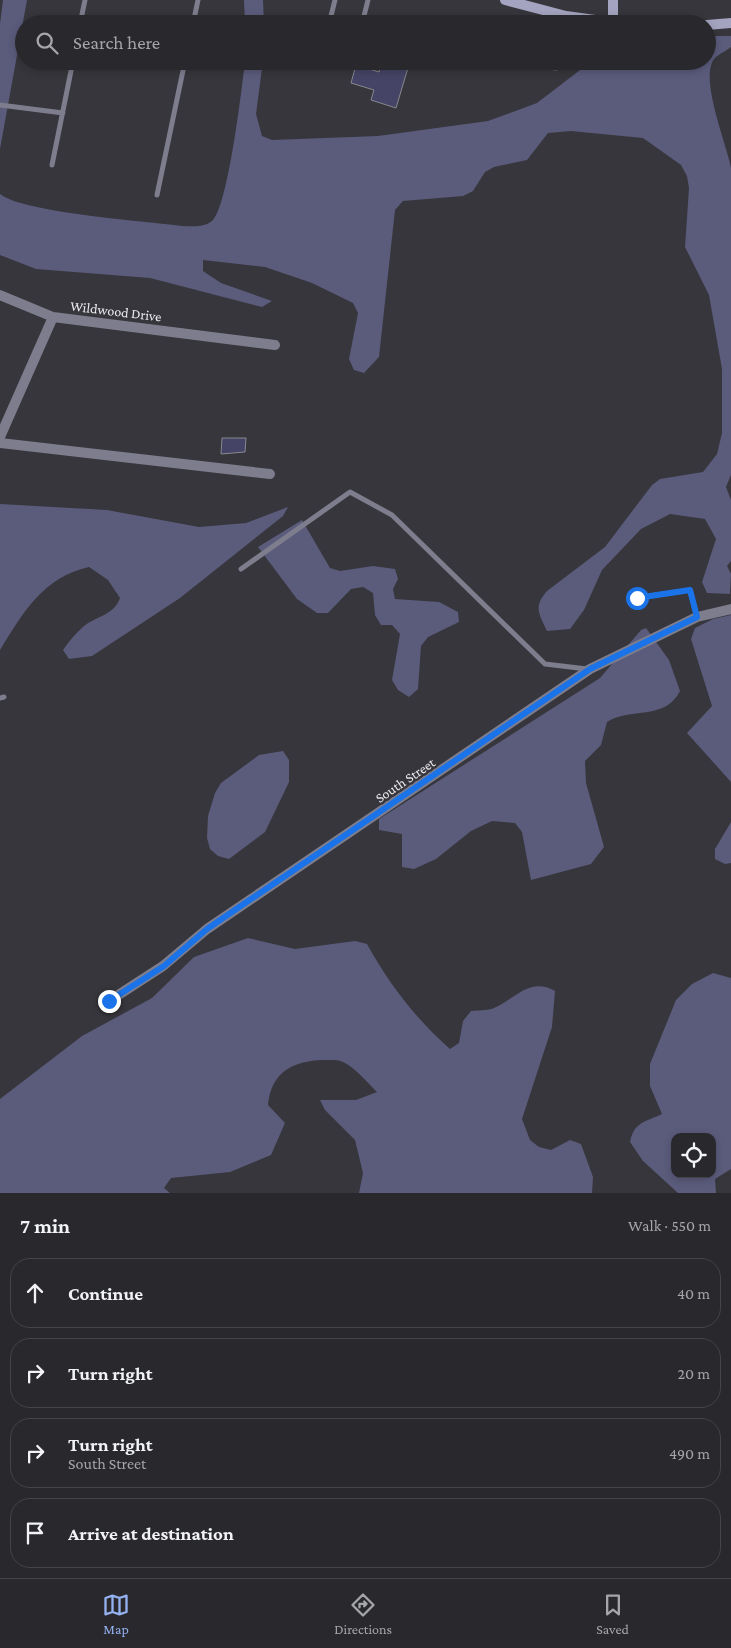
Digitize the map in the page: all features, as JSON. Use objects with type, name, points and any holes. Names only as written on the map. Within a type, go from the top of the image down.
[{"type":"main road","points":[[505,0],[562,15]]},
{"type":"main road","points":[[613,0],[613,15]]},
{"type":"main road","points":[[716,25],[731,24]]},
{"type":"street","points":[[0,295],[53,317]]},
{"type":"street","name":"Wildwood Drive","points":[[0,437],[53,317],[275,345]]},
{"type":"street","points":[[0,443],[270,474]]},
{"type":"street","name":"South Street","points":[[109,1001],[164,966],[207,929],[590,669],[697,617],[731,609]]},
{"type":"lane","points":[[82,15],[85,0]]},
{"type":"lane","points":[[195,15],[198,0]]},
{"type":"lane","points":[[331,15],[335,0]]},
{"type":"lane","points":[[364,15],[368,0]]},
{"type":"lane","points":[[52,165],[71,70]]},
{"type":"lane","points":[[157,195],[183,70]]},
{"type":"lane","points":[[0,105],[62,113]]},
{"type":"lane","points":[[241,568],[350,492],[392,515],[545,664],[590,669]]},
{"type":"lane","points":[[637,598],[690,590],[697,617]]},
{"type":"shaded area","points":[[3,0],[27,0],[24,15],[15,15],[15,66],[0,149],[0,24]]},
{"type":"shaded area","points":[[244,0],[263,0],[264,15],[245,15]]},
{"type":"shaded area","points":[[716,36],[731,36],[731,47],[716,57]]},
{"type":"shaded area","points":[[244,70],[262,70],[256,114],[262,136],[272,140],[378,136],[488,121],[537,103],[580,70],[711,70],[710,80],[715,111],[731,168],[731,475],[726,487],[731,500],[731,561],[727,566],[731,574],[730,594],[707,593],[702,582],[716,539],[705,519],[670,514],[641,529],[602,570],[584,610],[570,629],[547,631],[539,611],[540,602],[547,591],[605,547],[652,485],[660,479],[703,472],[717,454],[722,433],[722,369],[709,295],[685,247],[689,188],[687,176],[681,165],[643,138],[571,131],[548,133],[527,160],[494,167],[485,172],[473,191],[463,196],[403,201],[395,210],[379,357],[364,373],[354,370],[349,359],[358,313],[353,303],[312,283],[265,267],[203,260],[203,271],[221,283],[272,301],[262,307],[150,278],[36,269],[0,255],[0,194],[13,201],[86,215],[182,226],[201,226],[212,221],[218,211],[229,172]]},
{"type":"shaded area","points":[[0,504],[107,510],[199,527],[246,523],[288,507],[283,516],[180,598],[92,656],[69,659],[63,650],[70,640],[84,626],[114,608],[120,598],[108,580],[89,567],[73,572],[59,579],[36,598],[0,650]]},
{"type":"shaded area","points":[[302,520],[330,568],[340,571],[373,566],[395,569],[398,579],[393,589],[395,599],[439,602],[458,612],[459,622],[428,637],[421,646],[418,689],[409,697],[398,690],[392,680],[400,634],[392,625],[381,625],[375,615],[373,593],[363,587],[351,589],[328,613],[317,613],[297,599],[258,547]]},
{"type":"shaded area","points":[[731,615],[731,782],[687,733],[712,706],[691,639],[695,628],[713,619]]},
{"type":"shaded area","points":[[646,628],[669,660],[680,691],[674,700],[666,706],[656,710],[626,715],[607,722],[601,745],[585,761],[586,783],[604,847],[591,864],[531,880],[522,832],[515,823],[492,821],[471,831],[436,859],[414,869],[402,867],[402,834],[379,830],[379,819],[600,678],[641,630]]},
{"type":"shaded area","points":[[283,751],[289,760],[289,782],[265,832],[229,859],[218,856],[210,849],[207,838],[208,816],[215,793],[221,783],[259,755]]},
{"type":"shaded area","points":[[731,822],[731,863],[725,864],[715,859],[715,849]]},
{"type":"shaded area","points":[[248,938],[295,949],[355,941],[367,944],[384,973],[404,1000],[426,1026],[450,1049],[459,1043],[463,1021],[471,1011],[494,1008],[523,990],[538,986],[555,991],[552,1027],[522,1119],[530,1140],[539,1147],[551,1150],[570,1140],[581,1144],[593,1177],[592,1193],[359,1193],[363,1173],[355,1140],[325,1110],[320,1100],[356,1100],[377,1092],[362,1076],[349,1066],[343,1062],[332,1060],[302,1063],[285,1070],[274,1084],[268,1105],[285,1123],[271,1155],[230,1172],[171,1178],[164,1188],[170,1193],[0,1193],[0,1099],[82,1036],[152,998],[194,957]]},
{"type":"shaded area","points":[[713,973],[731,978],[731,1169],[715,1179],[716,1193],[678,1193],[643,1161],[630,1142],[637,1126],[662,1114],[650,1086],[650,1064],[676,1000],[692,984]]},
{"type":"building","points":[[355,70],[379,72],[380,70],[407,70],[396,108],[371,100],[374,90],[351,83]]},
{"type":"building","points":[[222,438],[246,438],[245,452],[221,454]]},
{"type":"route","points":[[109,1001],[164,966],[190,946],[207,929],[341,840],[590,669],[697,617],[690,590],[637,598]]}]
